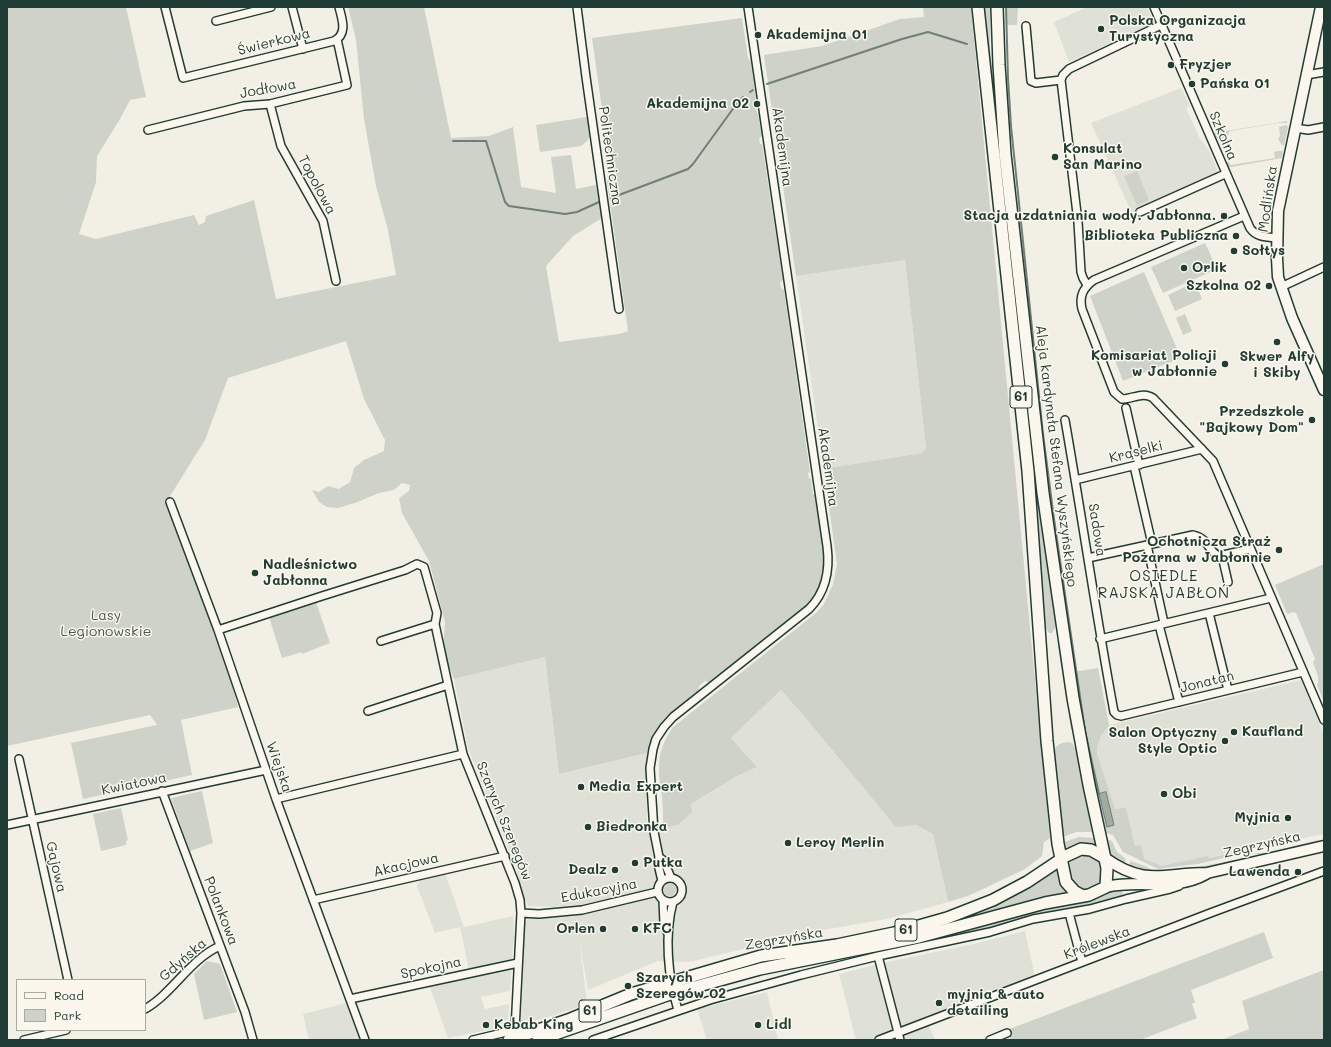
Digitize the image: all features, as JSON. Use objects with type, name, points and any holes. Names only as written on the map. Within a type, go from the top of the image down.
[{"type":"main road","name":"Aleja kardynała Stefana Wyszyńskiego","points":[[978,7],[1027,458],[1047,741],[1061,860]]},
{"type":"main road","name":"Aleja kardynała Stefana Wyszyńskiego","points":[[997,7],[1005,154],[1042,487],[1073,698],[1089,785],[1105,858]]},
{"type":"main road","name":"Modlińska","points":[[1321,7],[1278,211],[1277,238],[1278,271],[1281,288],[1293,320],[1324,390]]},
{"type":"main road","name":"Zegrzyńska","points":[[1105,858],[1119,867],[1145,877],[1160,877],[1192,873],[1208,873],[1324,846]]},
{"type":"main road","points":[[1105,858],[1094,851],[1086,849],[1073,853],[1061,860],[1068,886],[1077,893],[1083,896],[1092,894],[1106,887]]},
{"type":"main road","name":"61","points":[[1105,858],[1108,871],[1106,887]]},
{"type":"main road","name":"Zegrzyńska","points":[[509,1040],[546,1028],[631,994],[762,956],[837,945],[894,933],[948,918],[994,900],[1027,882],[1061,860]]},
{"type":"main road","name":"Zegrzyńska","points":[[1106,887],[1118,885],[1160,885],[1186,882],[1195,880],[1208,873]]},
{"type":"main road","name":"Zegrzyńska","points":[[538,1040],[673,993],[760,969],[919,937],[1045,903],[1083,896]]},
{"type":"street","name":"Świerkowa","points":[[165,7],[183,78],[303,49],[337,39]]},
{"type":"street","points":[[216,21],[271,7]]},
{"type":"street","points":[[292,7],[303,49]]},
{"type":"street","points":[[337,39],[342,33],[344,26],[339,7]]},
{"type":"street","name":"Politechniczna","points":[[577,7],[619,309]]},
{"type":"street","name":"Akademijna","points":[[662,881],[658,864],[659,857],[654,832],[650,780],[653,749],[660,732],[673,717],[809,609],[822,592],[826,581],[828,568],[827,546],[748,7]]},
{"type":"street","name":"Szkolna","points":[[1154,7],[1225,174],[1253,233],[1277,238]]},
{"type":"street","points":[[1088,285],[1081,272],[1078,222],[1061,80],[1063,75],[1072,68],[1162,25]]},
{"type":"street","points":[[1026,26],[1031,81],[1036,83],[1061,80]]},
{"type":"street","name":"Jodłowa","points":[[148,130],[244,106],[270,104],[347,85],[337,39]]},
{"type":"street","points":[[1306,75],[1324,72]]},
{"type":"street","name":"Topolowa","points":[[270,104],[281,146],[323,221],[336,281]]},
{"type":"street","points":[[1295,128],[1308,130],[1324,127]]},
{"type":"street","points":[[1140,212],[1225,174]]},
{"type":"street","points":[[1244,216],[1094,280],[1084,289],[1081,297],[1082,309],[1114,392],[1122,399],[1144,394],[1150,396],[1213,462],[1324,720]]},
{"type":"street","points":[[1281,288],[1324,267]]},
{"type":"street","points":[[1126,408],[1137,465],[1161,624],[1179,702]]},
{"type":"street","name":"Sadowa","points":[[1065,420],[1100,639],[1114,712],[1117,716]]},
{"type":"street","name":"Krąselki","points":[[1075,480],[1202,449]]},
{"type":"street","name":"Wiejska","points":[[170,502],[218,630],[276,799],[365,1040]]},
{"type":"street","points":[[1088,558],[1193,535],[1206,541],[1214,554],[1219,556],[1250,549]]},
{"type":"street","points":[[1222,556],[1228,582]]},
{"type":"street","name":"Szarych Szeregów","points":[[218,630],[405,570],[417,564],[424,567],[437,614],[435,624],[463,754],[505,856],[520,897],[521,913],[515,1030]]},
{"type":"street","points":[[1100,639],[1271,598]]},
{"type":"street","points":[[1209,613],[1228,690]]},
{"type":"street","points":[[381,641],[435,624]]},
{"type":"street","name":"Jonatan","points":[[1117,716],[1303,672]]},
{"type":"street","points":[[368,711],[448,685]]},
{"type":"street","points":[[276,799],[463,754]]},
{"type":"street","name":"Gajowa","points":[[19,759],[68,979]]},
{"type":"street","name":"Kwiatowa","points":[[7,825],[266,770]]},
{"type":"street","name":"Polankowa","points":[[162,792],[245,1012],[253,1040]]},
{"type":"street","name":"Akacjowa","points":[[313,900],[505,856]]},
{"type":"street","name":"Akademijna","points":[[659,857],[664,862],[671,878]]},
{"type":"street","name":"Królewska","points":[[879,1040],[899,1036],[1082,962],[1324,871]]},
{"type":"street","points":[[671,878],[678,882],[682,890],[679,898],[673,902],[667,902],[659,897],[658,885],[662,881],[671,878]]},
{"type":"street","points":[[592,1040],[678,1010],[733,993],[878,956],[990,932],[1033,918],[1090,909],[1170,889],[1186,882]]},
{"type":"street","name":"Edukacyjna","points":[[521,913],[539,914],[582,910],[658,892]]},
{"type":"street","points":[[663,900],[664,923],[668,934]]},
{"type":"street","points":[[673,902],[668,934],[671,982],[678,1010]]},
{"type":"street","points":[[1069,913],[1082,962]]},
{"type":"street","name":"Gdyńska","points":[[146,1008],[156,1001],[203,957],[213,949],[220,946]]},
{"type":"street","points":[[878,956],[899,1036]]},
{"type":"street","name":"Spokojna","points":[[350,999],[518,963]]},
{"type":"street","points":[[473,1040],[515,1030],[546,1028]]},
{"type":"street","points":[[24,1040],[62,1031]]},
{"type":"street","points":[[990,1040],[1007,1033]]},
{"type":"shaded area","points":[[1087,7],[1147,7],[1154,23],[1069,62],[1054,22]]},
{"type":"shaded area","points":[[1181,88],[1190,106],[1186,108],[1199,137],[1210,152],[1218,172],[1135,220],[1091,123]]},
{"type":"shaded area","points":[[905,260],[926,448],[922,453],[828,468],[823,464],[796,276]]},
{"type":"shaded area","points":[[545,657],[559,774],[647,753],[647,829],[678,825],[691,804],[737,776],[757,767],[731,738],[781,690],[810,723],[916,825],[933,834],[948,902],[887,919],[812,932],[690,962],[658,961],[588,990],[579,938],[587,1004],[543,1019],[521,1023],[525,922],[530,917],[550,918],[576,916],[575,905],[552,907],[528,906],[523,897],[516,868],[468,748],[454,679]]},
{"type":"shaded area","points":[[1301,680],[1324,734],[1324,834],[1162,867],[1144,859],[1141,845],[1135,846],[1126,807],[1115,809],[1097,753],[1097,744],[1101,734],[1109,725]]},
{"type":"shaded area","points":[[1106,792],[1114,825],[1107,827],[1099,794]]},
{"type":"shaded area","points":[[445,873],[464,927],[513,916],[514,936],[512,960],[469,970],[460,927],[435,933],[417,886],[421,878]]},
{"type":"shaded area","points":[[1025,931],[1035,977],[902,1028],[899,1025],[883,965],[887,962],[978,943]]},
{"type":"shaded area","points":[[875,965],[892,1030],[870,1040],[856,1040],[839,974]]},
{"type":"shaded area","points":[[512,966],[510,991],[481,997],[485,1009],[509,1004],[508,1026],[448,1038],[429,985]]},
{"type":"shaded area","points":[[767,992],[778,1040],[707,1040],[697,1009]]},
{"type":"shaded area","points":[[346,1003],[360,1040],[309,1040],[303,1014]]},
{"type":"shaded area","points":[[929,1026],[935,1040],[906,1040],[904,1036]]},
{"type":"green space","name":"Lasy Legionowskie","points":[[7,7],[126,7],[146,97],[130,100],[97,156],[96,182],[79,234],[96,239],[194,215],[199,225],[205,222],[206,216],[254,200],[276,299],[396,275],[388,230],[376,186],[364,119],[356,40],[348,7],[424,7],[451,138],[489,136],[513,127],[521,187],[556,193],[551,157],[571,155],[576,189],[596,185],[602,218],[573,236],[546,266],[559,342],[619,334],[628,331],[607,181],[612,179],[592,38],[742,18],[748,58],[751,62],[756,100],[753,101],[754,107],[756,107],[758,113],[762,136],[759,138],[760,144],[762,144],[783,280],[780,283],[781,288],[784,290],[810,472],[808,473],[809,478],[811,479],[813,494],[816,494],[823,538],[824,561],[821,581],[805,608],[711,683],[705,681],[699,686],[699,692],[674,711],[661,725],[655,733],[647,753],[559,774],[545,657],[454,679],[443,652],[445,622],[429,561],[402,513],[399,498],[409,491],[410,485],[402,483],[394,490],[379,493],[338,508],[327,507],[319,502],[312,490],[319,492],[328,486],[339,489],[350,482],[354,468],[364,460],[384,451],[385,440],[364,399],[346,341],[228,378],[205,440],[167,501],[192,565],[230,675],[238,707],[181,720],[192,775],[83,799],[71,743],[157,725],[150,715],[7,746]]},
{"type":"green space","points":[[923,7],[971,7],[1050,838],[1044,842],[1042,856],[1025,869],[968,896],[948,902],[933,834],[916,825],[896,827],[781,690],[731,738],[757,767],[737,776],[691,804],[692,812],[678,825],[663,828],[663,804],[659,772],[660,757],[664,742],[673,727],[817,612],[824,604],[833,584],[837,564],[823,464],[828,468],[922,453],[926,448],[905,260],[796,276],[764,55],[822,46],[900,19],[924,17]]},
{"type":"green space","points":[[981,7],[990,7],[990,48],[998,127],[1035,466],[1056,619],[1056,626],[1052,633],[1049,633],[1042,623]]},
{"type":"green space","points":[[1007,7],[1018,7],[1017,25],[1007,25]]},
{"type":"green space","points":[[587,117],[590,136],[581,146],[540,152],[536,125]]},
{"type":"green space","points":[[1287,121],[1287,123],[1278,123],[1230,131],[1227,137],[1217,139],[1214,133]]},
{"type":"green space","points":[[1286,125],[1288,127],[1284,146],[1278,139],[1280,136],[1279,127]]},
{"type":"green space","points":[[1283,151],[1282,158],[1226,168],[1226,163],[1229,160],[1230,165],[1275,158],[1274,152]]},
{"type":"green space","points":[[1137,171],[1149,200],[1137,206],[1124,176]]},
{"type":"green space","name":"Orlik","points":[[1205,243],[1217,269],[1163,293],[1151,267]]},
{"type":"green space","points":[[1144,272],[1181,358],[1123,381],[1090,296]]},
{"type":"green space","points":[[1195,282],[1202,299],[1175,311],[1168,295]]},
{"type":"green space","points":[[1185,314],[1192,331],[1183,335],[1176,318]]},
{"type":"green space","points":[[1324,564],[1324,702],[1317,685],[1318,677],[1313,662],[1315,659],[1296,613],[1293,612],[1287,614],[1275,585]]},
{"type":"green space","points":[[316,602],[330,643],[302,654],[302,652],[282,658],[269,617]]},
{"type":"green space","points":[[1045,640],[1047,647],[1053,739],[1050,739]]},
{"type":"green space","points":[[1060,640],[1075,736],[1071,729],[1058,646]]},
{"type":"green space","points":[[1098,668],[1109,725],[1100,738],[1097,753],[1115,809],[1126,807],[1135,846],[1141,845],[1144,859],[1162,866],[1208,856],[1209,858],[1232,853],[1234,855],[1233,856],[1198,864],[1158,869],[1123,852],[1113,835],[1103,832],[1073,672]]},
{"type":"green space","points":[[1068,742],[1072,743],[1079,754],[1095,832],[1077,832],[1062,837],[1053,752],[1059,744]]},
{"type":"green space","points":[[202,791],[213,843],[190,851],[171,798]]},
{"type":"green space","points":[[121,808],[128,840],[126,841],[126,845],[101,851],[93,814]]},
{"type":"green space","points":[[1079,837],[1096,838],[1098,848],[1064,853],[1064,842]]},
{"type":"green space","points":[[1104,838],[1112,841],[1117,852],[1126,859],[1123,866],[1110,854]]},
{"type":"green space","points":[[1319,841],[1317,842],[1263,855],[1253,853],[1267,853]]},
{"type":"green space","points":[[1085,854],[1098,859],[1103,872],[1098,885],[1085,890],[1072,885],[1067,872],[1072,859]]},
{"type":"green space","points":[[1234,860],[1236,861],[1181,872],[1158,874],[1127,867],[1131,861],[1145,866],[1157,873]]},
{"type":"green space","points":[[1059,867],[1061,878],[1070,892],[1035,900],[914,934],[777,961],[695,981],[770,959],[871,942],[927,929],[976,912],[996,903]]},
{"type":"green space","points":[[670,884],[674,886],[676,890],[674,894],[670,896],[666,894],[664,890],[666,886]]},
{"type":"green space","points":[[1121,888],[1124,897],[975,934],[883,954],[882,949],[979,927],[1042,910],[1094,899],[1112,890]]},
{"type":"green space","points":[[1264,932],[1273,958],[1191,990],[1195,1002],[1192,1004],[1197,1018],[1140,1040],[1011,1040],[1007,1030]]},
{"type":"green space","points":[[207,961],[220,964],[237,1012],[204,1020],[194,974]]},
{"type":"green space","points":[[1324,970],[1324,1040],[1221,1040],[1249,1029],[1242,1001]]},
{"type":"waterway","points":[[1006,7],[1011,126],[1043,434],[1085,731],[1099,794]]},
{"type":"waterway","points":[[767,84],[902,39],[928,32],[967,44]]},
{"type":"waterway","points":[[611,198],[688,169],[743,97]]},
{"type":"waterway","points":[[453,141],[486,141],[505,202],[509,206],[565,214],[577,212],[599,202]]},
{"type":"place","name":"Polska Organizacja Turystyczna","points":[[1101,29]]},
{"type":"place","name":"Akademijna 01","points":[[758,35]]},
{"type":"place","name":"Fryzjer","points":[[1171,65]]},
{"type":"place","name":"Pańska 01","points":[[1192,84]]},
{"type":"place","name":"Akademijna 02","points":[[757,104]]},
{"type":"place","name":"Konsulat San Marino","points":[[1055,157]]},
{"type":"place","name":"Stacja uzdatniania wody. Jabłonna.","points":[[1224,216]]},
{"type":"place","name":"Biblioteka Publiczna","points":[[1236,236]]},
{"type":"place","name":"Sołtys","points":[[1234,251]]},
{"type":"place","name":"Orlik","points":[[1184,268]]},
{"type":"place","name":"Szkolna 02","points":[[1269,286]]},
{"type":"place","name":"Skwer Alfy i Skiby","points":[[1277,342]]},
{"type":"place","name":"Komisariat Policji w Jabłonnie","points":[[1225,364]]},
{"type":"place","name":"Przedszkole \"Bajkowy Dom\"","points":[[1312,420]]},
{"type":"place","name":"Ochotnicza Straż Pożarna w Jabłonnie","points":[[1279,550]]},
{"type":"place","name":"Nadleśnictwo Jabłonna","points":[[255,573]]},
{"type":"place","name":"Kaufland","points":[[1234,732]]},
{"type":"place","name":"Salon Optyczny Style Optic","points":[[1225,741]]},
{"type":"place","name":"Media Expert","points":[[581,787]]},
{"type":"place","name":"Obi","points":[[1164,794]]},
{"type":"place","name":"Myjnia","points":[[1288,818]]},
{"type":"place","name":"Biedronka","points":[[588,827]]},
{"type":"place","name":"Leroy Merlin","points":[[788,843]]},
{"type":"place","name":"Putka","points":[[635,863]]},
{"type":"place","name":"Dealz","points":[[615,870]]},
{"type":"place","name":"Lawenda","points":[[1298,872]]},
{"type":"place","name":"Orlen","points":[[603,929]]},
{"type":"place","name":"KFC","points":[[635,929]]},
{"type":"place","name":"Szarych Szeregów 02","points":[[628,986]]},
{"type":"place","name":"myjnia & auto detailing","points":[[939,1003]]},
{"type":"place","name":"Kebab King","points":[[486,1025]]},
{"type":"place","name":"Lidl","points":[[758,1025]]},
{"type":"district","name":"OSIEDLE RAJSKA JABŁOŃ","points":[[1164,584]]}]
